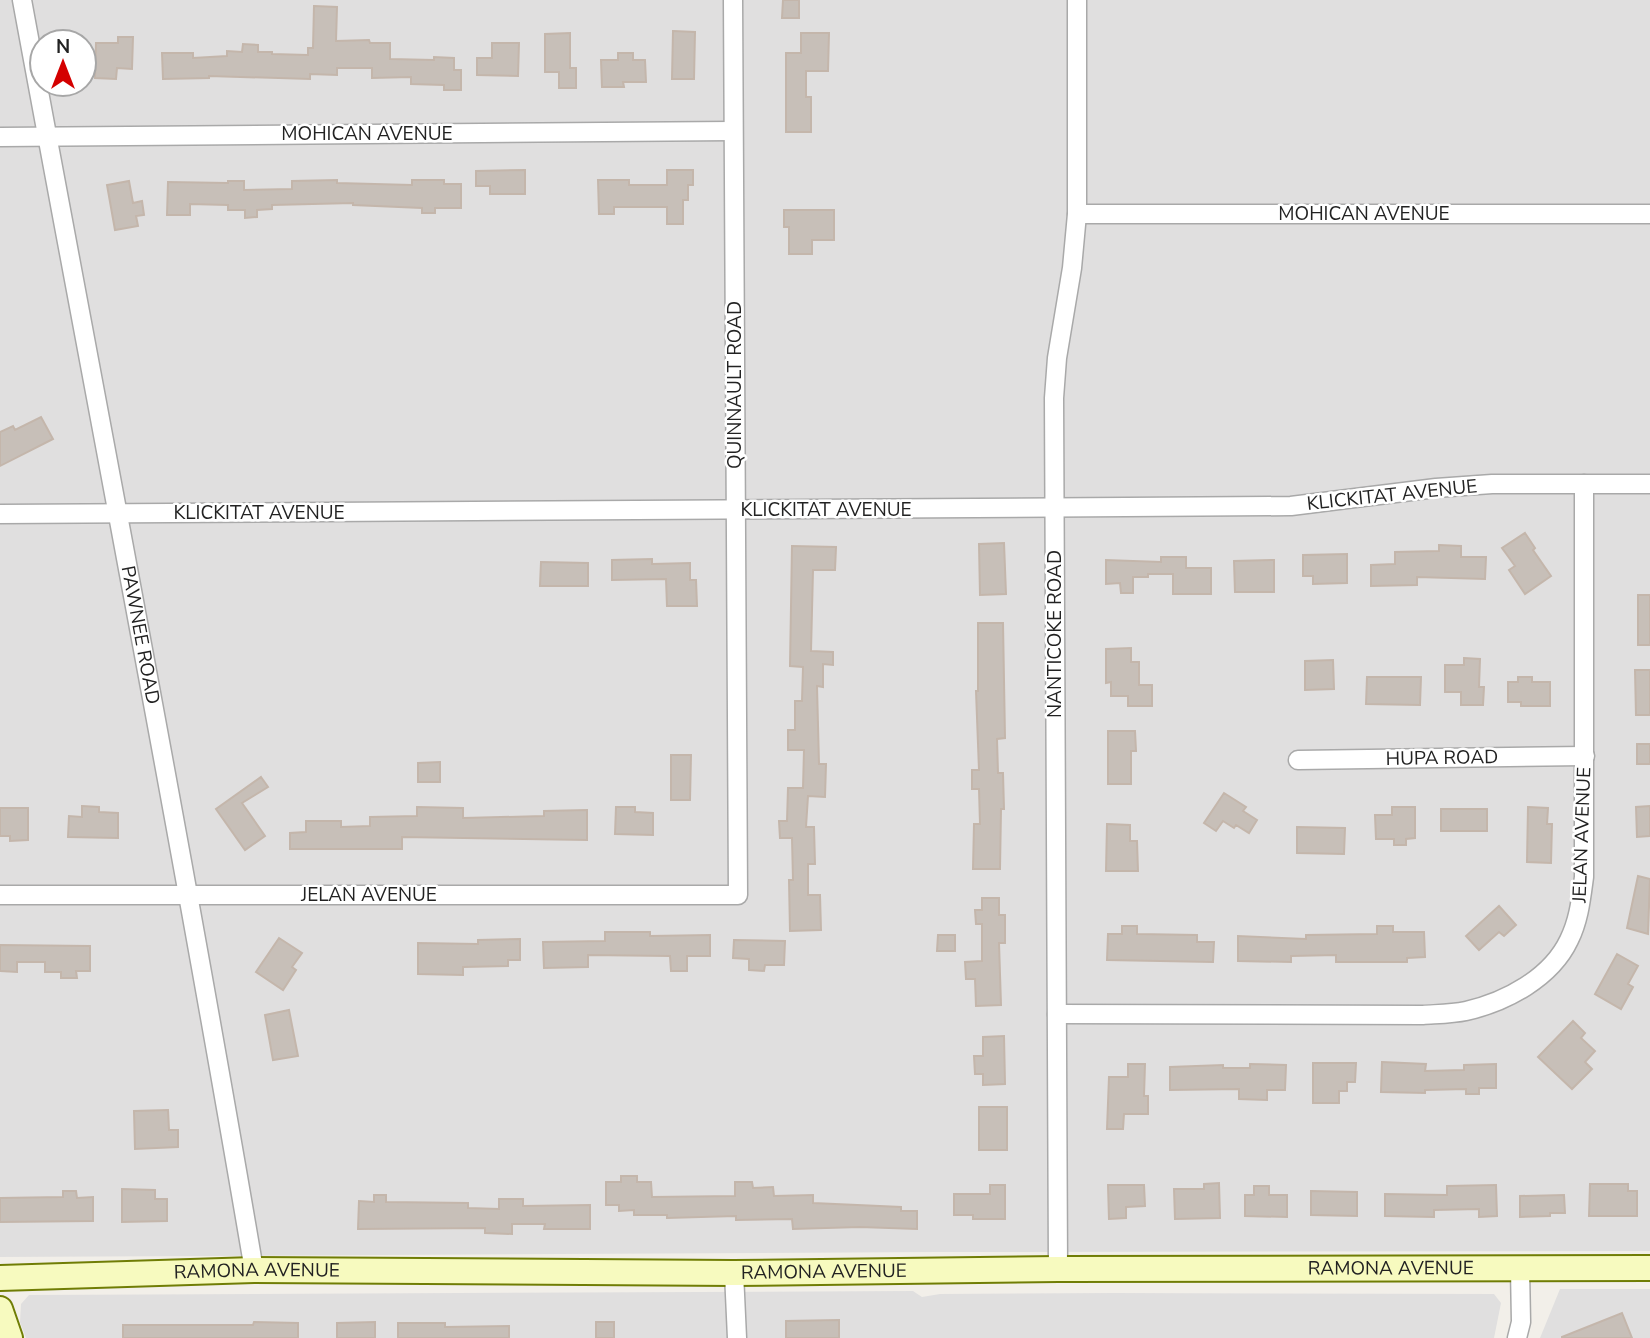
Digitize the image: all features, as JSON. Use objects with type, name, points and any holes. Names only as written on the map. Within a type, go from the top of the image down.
[{"type":"street","name":"PAWNEE ROAD","points":[[22,0],[189,894],[254,1270]]},
{"type":"street","name":"QUINNAULT ROAD","points":[[733,0],[738,895]]},
{"type":"street","name":"NANTICOKE ROAD","points":[[1058,1269],[1054,398],[1077,214],[1077,0]]},
{"type":"street","name":"MOHICAN AVENUE","points":[[0,137],[733,131]]},
{"type":"street","name":"MOHICAN AVENUE","points":[[1077,214],[1650,214]]},
{"type":"street","name":"KLICKITAT AVENUE","points":[[0,514],[1291,506],[1436,488],[1492,484],[1650,484]]},
{"type":"street","name":"JELAN AVENUE","points":[[1057,1014],[1423,1015],[1464,1012],[1498,1002],[1527,986],[1551,965],[1568,942],[1578,916],[1584,877],[1584,484]]},
{"type":"street","name":"HUPA ROAD","points":[[1298,760],[1585,756]]},
{"type":"street","name":"JELAN AVENUE","points":[[0,895],[738,895]]},
{"type":"street","name":"RAMONA AVENUE","points":[[0,1278],[254,1270],[734,1273],[1058,1269],[1650,1268]]},
{"type":"street","points":[[1517,1338],[1521,1322],[1520,1269]]},
{"type":"street","points":[[734,1273],[737,1338]]},
{"type":"street","points":[[0,1309],[10,1338]]},
{"type":"shaded area","points":[[0,0],[1650,0],[1650,1251],[0,1257]]},
{"type":"shaded area","points":[[1560,1289],[1650,1289],[1650,1338],[1540,1338]]},
{"type":"shaded area","points":[[913,1291],[922,1297],[940,1294],[1114,1293],[1494,1294],[1501,1303],[1494,1338],[26,1338],[20,1322],[21,1304],[29,1295]]},
{"type":"building","points":[[783,0],[799,0],[799,18],[782,18]]},
{"type":"building","points":[[314,6],[337,7],[336,41],[369,40],[370,43],[390,43],[390,59],[454,58],[454,70],[461,70],[461,90],[444,90],[444,85],[411,84],[411,77],[372,78],[372,68],[337,68],[337,75],[310,74],[310,79],[209,76],[163,79],[162,53],[193,53],[193,58],[227,56],[227,51],[242,52],[243,44],[258,45],[258,52],[308,55],[308,48],[313,48]]},
{"type":"building","points":[[673,31],[695,32],[694,79],[672,79]]},
{"type":"building","points":[[570,33],[570,68],[576,68],[576,88],[559,88],[559,72],[545,72],[545,34]]},
{"type":"building","points":[[801,33],[829,33],[828,71],[806,71],[806,97],[811,97],[811,132],[786,132],[786,53],[801,53]]},
{"type":"building","points":[[118,37],[133,37],[132,69],[117,68],[116,79],[98,78],[98,43],[118,43]]},
{"type":"building","points":[[492,43],[519,43],[518,76],[477,75],[477,58],[492,58]]},
{"type":"building","points":[[618,53],[633,53],[633,60],[645,60],[646,82],[623,82],[624,87],[602,87],[601,60],[618,60]]},
{"type":"building","points":[[525,170],[525,194],[490,194],[490,186],[476,186],[476,171]]},
{"type":"building","points":[[667,170],[693,170],[693,185],[688,185],[688,200],[683,200],[683,224],[667,224],[667,207],[614,207],[614,214],[599,214],[598,180],[629,180],[629,185],[667,185]]},
{"type":"building","points":[[337,180],[337,183],[412,185],[412,180],[444,180],[444,184],[461,184],[461,208],[435,208],[435,213],[422,213],[422,208],[353,203],[272,205],[272,209],[257,210],[257,217],[245,218],[245,210],[228,210],[228,205],[190,204],[190,215],[167,215],[168,182],[244,181],[244,190],[292,189],[292,181]]},
{"type":"building","points":[[129,181],[133,203],[142,201],[144,215],[136,216],[138,226],[115,230],[107,185]]},
{"type":"building","points":[[784,210],[834,210],[834,240],[812,240],[812,254],[789,254],[789,227],[784,227]]},
{"type":"building","points":[[41,417],[53,439],[0,466],[0,432],[13,426],[15,430]]},
{"type":"building","points":[[1525,533],[1551,576],[1525,594],[1509,570],[1515,566],[1502,548]]},
{"type":"building","points":[[1004,543],[1006,594],[980,595],[979,544]]},
{"type":"building","points":[[1439,545],[1461,546],[1461,557],[1486,557],[1485,579],[1417,577],[1417,585],[1371,586],[1371,565],[1395,564],[1395,552],[1439,551]]},
{"type":"building","points":[[792,546],[836,547],[835,570],[813,570],[811,651],[833,652],[833,665],[823,664],[823,687],[817,686],[819,764],[826,764],[825,797],[808,796],[806,827],[814,827],[815,864],[808,864],[808,895],[820,895],[821,930],[790,931],[792,838],[780,838],[779,821],[787,821],[788,788],[803,788],[804,750],[788,750],[788,730],[795,730],[795,701],[802,701],[803,667],[790,666]]},
{"type":"building","points":[[1347,554],[1347,583],[1313,584],[1313,576],[1303,576],[1303,555]]},
{"type":"building","points":[[1161,557],[1186,557],[1186,568],[1211,568],[1211,594],[1173,594],[1173,574],[1133,577],[1133,593],[1121,593],[1120,583],[1106,584],[1106,560],[1161,562]]},
{"type":"building","points":[[652,559],[652,564],[690,563],[690,580],[696,580],[697,606],[667,606],[666,579],[612,580],[612,560]]},
{"type":"building","points":[[1274,560],[1274,592],[1235,592],[1234,561]]},
{"type":"building","points":[[541,562],[588,563],[588,586],[540,586]]},
{"type":"building","points":[[1638,595],[1650,595],[1650,645],[1638,645]]},
{"type":"building","points":[[978,623],[1003,623],[1005,738],[997,739],[998,773],[1003,773],[1004,809],[1001,809],[1000,869],[973,869],[974,824],[980,824],[979,789],[972,789],[972,770],[979,770],[976,691]]},
{"type":"building","points":[[1131,648],[1131,662],[1139,662],[1139,685],[1152,685],[1152,706],[1128,706],[1128,696],[1111,696],[1111,682],[1106,683],[1106,649]]},
{"type":"building","points":[[1464,658],[1480,659],[1479,687],[1484,687],[1483,705],[1461,705],[1461,692],[1445,692],[1445,665],[1464,665]]},
{"type":"building","points":[[1333,660],[1334,689],[1305,690],[1305,661]]},
{"type":"building","points":[[1635,670],[1650,670],[1650,715],[1636,715]]},
{"type":"building","points":[[1367,677],[1421,677],[1420,705],[1366,704]]},
{"type":"building","points":[[1518,677],[1532,677],[1532,682],[1550,682],[1550,706],[1521,706],[1521,702],[1508,702],[1508,682],[1518,682]]},
{"type":"building","points":[[1108,731],[1135,731],[1136,751],[1131,751],[1131,784],[1108,784]]},
{"type":"building","points":[[1637,744],[1650,744],[1650,764],[1637,764]]},
{"type":"building","points":[[671,755],[691,755],[690,800],[671,800]]},
{"type":"building","points":[[440,762],[440,782],[418,782],[418,763]]},
{"type":"building","points":[[261,777],[268,787],[242,803],[265,836],[245,850],[216,809]]},
{"type":"building","points":[[1224,793],[1246,807],[1243,811],[1257,820],[1249,833],[1223,821],[1216,831],[1204,823]]},
{"type":"building","points":[[82,806],[99,807],[99,812],[118,813],[118,838],[68,837],[69,816],[82,817]]},
{"type":"building","points":[[1650,806],[1650,836],[1637,837],[1636,807]]},
{"type":"building","points":[[417,807],[463,808],[463,818],[544,816],[544,811],[587,810],[587,840],[402,837],[402,849],[290,849],[290,833],[306,832],[306,821],[341,821],[341,827],[370,826],[370,817],[417,816]]},
{"type":"building","points":[[616,807],[635,807],[635,812],[653,813],[653,835],[615,834]]},
{"type":"building","points":[[1392,807],[1415,807],[1415,838],[1406,839],[1406,845],[1394,845],[1394,839],[1376,839],[1375,815],[1392,815]]},
{"type":"building","points":[[1528,807],[1548,808],[1547,824],[1552,824],[1551,863],[1527,862]]},
{"type":"building","points":[[0,808],[28,808],[28,840],[10,841],[10,836],[0,836]]},
{"type":"building","points":[[1441,809],[1487,809],[1487,831],[1441,831]]},
{"type":"building","points":[[1107,824],[1130,825],[1130,841],[1137,841],[1138,871],[1106,871]]},
{"type":"building","points":[[1297,827],[1345,828],[1344,854],[1297,853]]},
{"type":"building","points":[[1638,876],[1650,879],[1648,934],[1627,928]]},
{"type":"building","points":[[982,898],[999,898],[999,915],[1005,915],[1005,943],[999,943],[1001,1005],[976,1006],[975,979],[966,979],[965,962],[982,961],[982,924],[976,924],[975,910],[982,910]]},
{"type":"building","points":[[1499,906],[1516,925],[1504,936],[1499,932],[1479,950],[1466,936]]},
{"type":"building","points":[[1122,926],[1137,926],[1137,934],[1197,935],[1197,942],[1214,942],[1213,962],[1107,960],[1108,934],[1122,934]]},
{"type":"building","points":[[1377,926],[1393,926],[1393,932],[1424,932],[1425,957],[1407,958],[1407,962],[1336,962],[1336,955],[1291,956],[1291,962],[1238,961],[1238,936],[1306,939],[1306,935],[1377,934]]},
{"type":"building","points":[[605,932],[650,932],[650,936],[710,935],[710,956],[687,956],[687,971],[671,971],[670,956],[588,955],[588,967],[544,968],[543,942],[605,941]]},
{"type":"building","points":[[938,935],[955,935],[955,951],[937,951]]},
{"type":"building","points":[[279,938],[302,953],[292,967],[296,970],[283,990],[256,972]]},
{"type":"building","points":[[520,939],[520,960],[508,960],[508,966],[463,967],[463,975],[418,974],[418,943],[478,944],[478,940]]},
{"type":"building","points":[[734,940],[785,941],[784,965],[765,965],[764,971],[749,970],[749,959],[733,958]]},
{"type":"building","points":[[0,945],[90,946],[90,971],[76,971],[77,978],[61,978],[61,972],[45,972],[45,962],[17,962],[17,972],[0,971]]},
{"type":"building","points":[[1617,954],[1638,966],[1628,984],[1633,987],[1621,1009],[1595,994]]},
{"type":"building","points":[[289,1010],[298,1056],[273,1060],[265,1015]]},
{"type":"building","points":[[1573,1021],[1585,1033],[1581,1038],[1595,1051],[1585,1062],[1592,1069],[1572,1089],[1538,1057]]},
{"type":"building","points":[[1004,1036],[1005,1084],[983,1085],[983,1074],[975,1074],[974,1056],[983,1056],[983,1037]]},
{"type":"building","points":[[1382,1062],[1426,1064],[1425,1071],[1464,1070],[1464,1065],[1496,1064],[1496,1088],[1479,1088],[1479,1094],[1466,1094],[1466,1089],[1425,1090],[1425,1093],[1381,1092]]},
{"type":"building","points":[[1313,1063],[1356,1063],[1355,1082],[1347,1082],[1347,1091],[1339,1091],[1339,1103],[1313,1103]]},
{"type":"building","points":[[1128,1064],[1145,1064],[1144,1096],[1148,1096],[1148,1114],[1124,1114],[1123,1129],[1107,1129],[1109,1077],[1128,1077]]},
{"type":"building","points":[[1250,1064],[1286,1065],[1285,1090],[1267,1090],[1267,1100],[1239,1099],[1239,1089],[1170,1090],[1170,1067],[1223,1065],[1223,1068],[1250,1068]]},
{"type":"building","points":[[979,1107],[1007,1107],[1007,1150],[979,1150]]},
{"type":"building","points":[[168,1110],[169,1130],[178,1130],[178,1147],[135,1149],[134,1111]]},
{"type":"building","points":[[621,1176],[637,1176],[637,1182],[651,1182],[652,1197],[735,1196],[735,1182],[752,1182],[753,1188],[773,1187],[774,1196],[813,1195],[813,1203],[901,1207],[901,1211],[917,1211],[917,1229],[793,1229],[792,1219],[736,1220],[736,1216],[667,1218],[667,1215],[634,1215],[634,1210],[619,1211],[619,1205],[606,1205],[606,1182],[621,1182]]},
{"type":"building","points":[[1219,1183],[1220,1218],[1175,1219],[1174,1189],[1204,1189],[1204,1184]]},
{"type":"building","points":[[1590,1184],[1628,1184],[1628,1191],[1637,1191],[1637,1216],[1589,1216]]},
{"type":"building","points":[[990,1185],[1005,1185],[1005,1219],[973,1219],[973,1215],[954,1215],[954,1194],[990,1194]]},
{"type":"building","points":[[1108,1185],[1144,1185],[1145,1206],[1126,1207],[1126,1218],[1109,1219]]},
{"type":"building","points":[[1496,1185],[1497,1216],[1479,1217],[1479,1209],[1434,1210],[1434,1217],[1385,1216],[1385,1194],[1447,1195],[1447,1186]]},
{"type":"building","points":[[1254,1186],[1269,1186],[1269,1195],[1287,1195],[1287,1217],[1245,1216],[1245,1195],[1254,1195]]},
{"type":"building","points":[[122,1189],[155,1190],[155,1199],[167,1199],[167,1221],[122,1222]]},
{"type":"building","points":[[63,1191],[76,1191],[77,1198],[93,1197],[93,1221],[0,1222],[0,1198],[63,1197]]},
{"type":"building","points":[[1311,1191],[1357,1192],[1357,1216],[1311,1215]]},
{"type":"building","points":[[374,1195],[386,1195],[386,1202],[468,1203],[468,1208],[499,1209],[499,1199],[523,1199],[523,1206],[590,1205],[590,1229],[544,1229],[545,1224],[512,1224],[512,1234],[485,1233],[485,1228],[358,1229],[359,1201],[374,1202]]},
{"type":"building","points":[[1564,1195],[1565,1213],[1520,1217],[1520,1196]]},
{"type":"building","points":[[1622,1313],[1632,1338],[1562,1338],[1562,1337]]},
{"type":"building","points":[[839,1320],[839,1338],[786,1338],[786,1321]]},
{"type":"building","points":[[254,1322],[298,1323],[298,1338],[123,1338],[123,1325],[253,1325]]},
{"type":"building","points":[[375,1322],[375,1338],[337,1338],[337,1323]]},
{"type":"building","points":[[596,1322],[614,1322],[614,1338],[596,1338]]},
{"type":"building","points":[[398,1323],[445,1323],[445,1327],[509,1326],[509,1338],[398,1338]]}]
